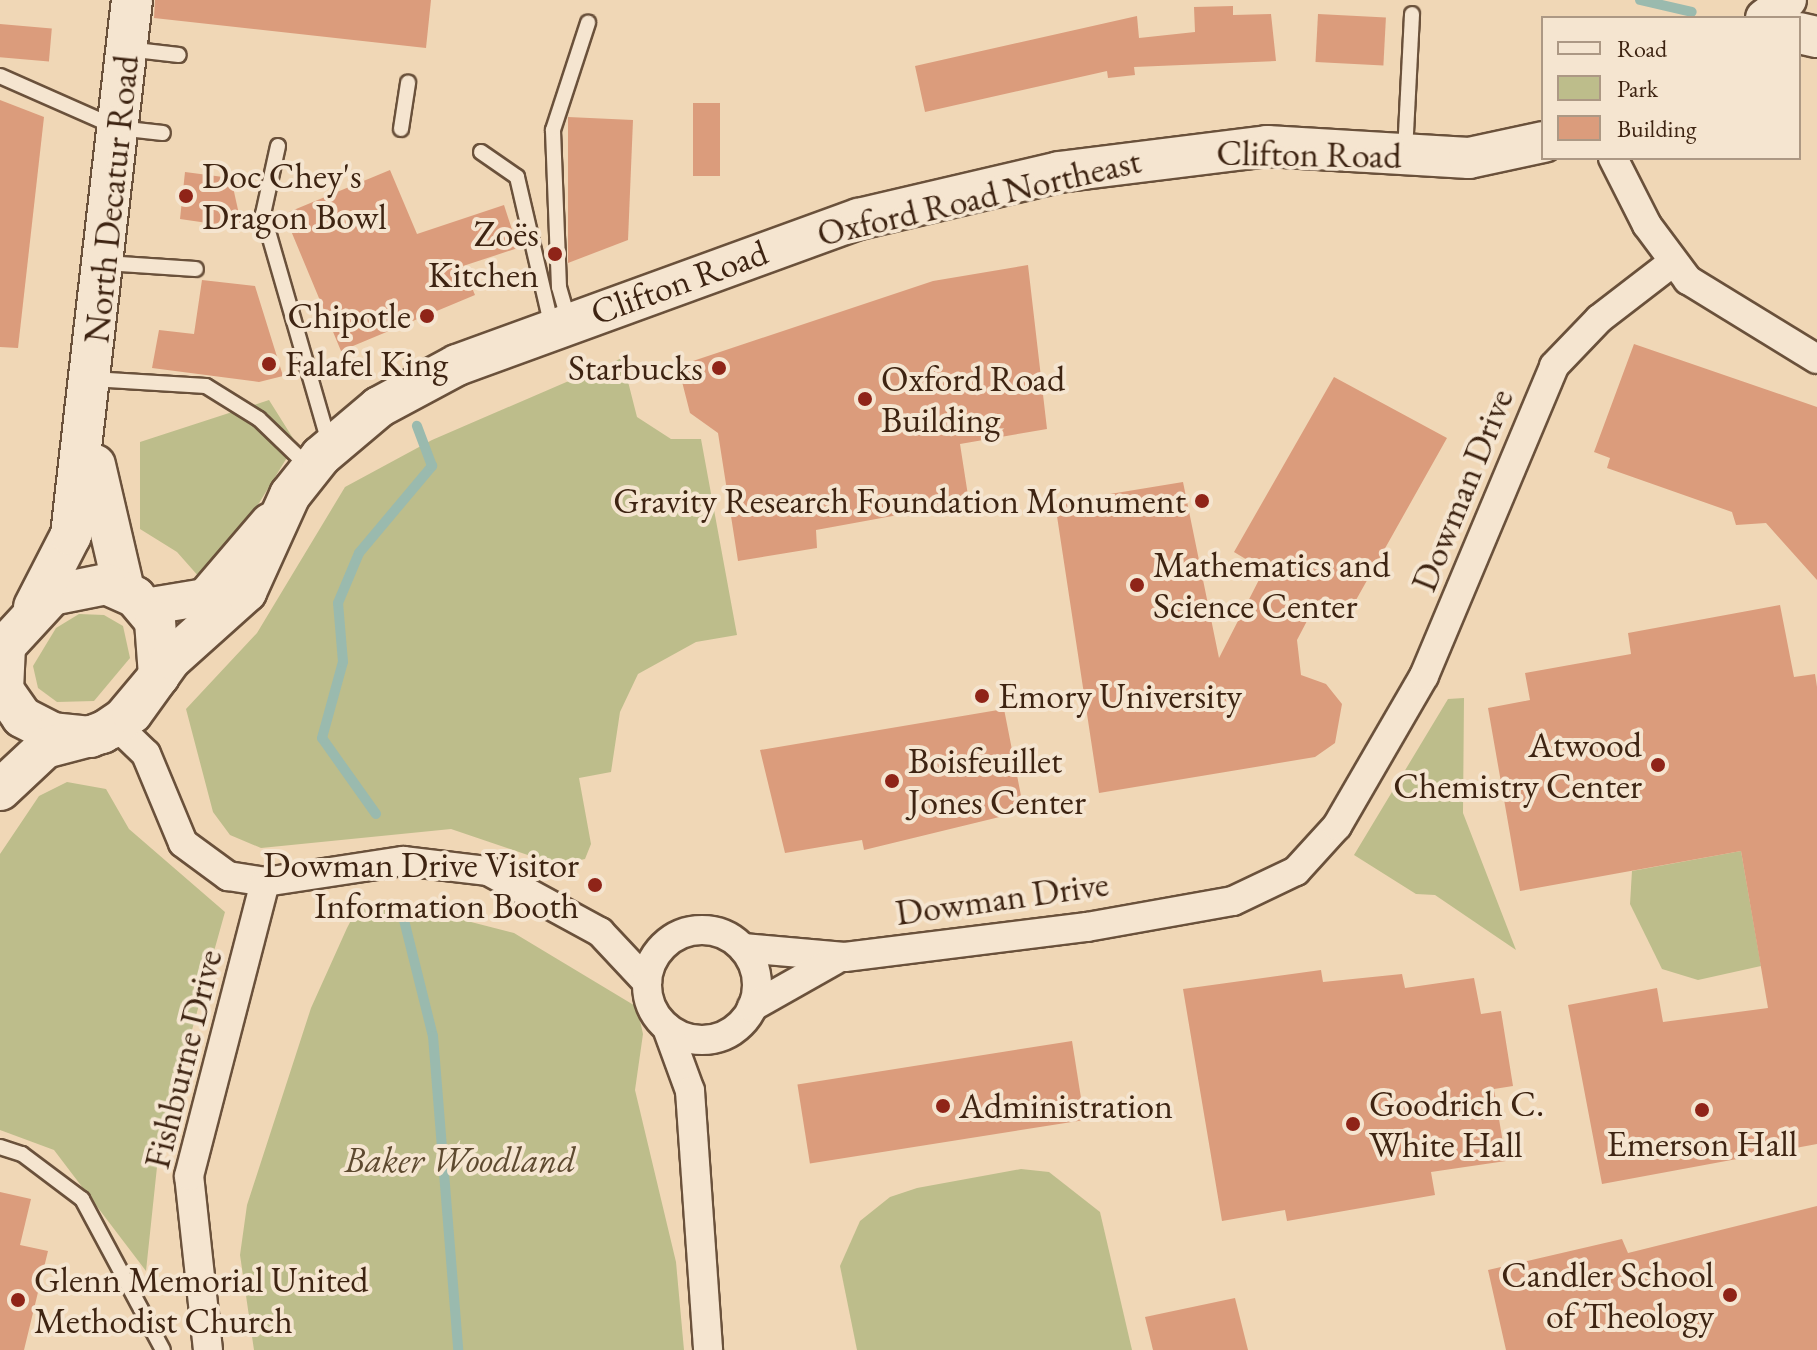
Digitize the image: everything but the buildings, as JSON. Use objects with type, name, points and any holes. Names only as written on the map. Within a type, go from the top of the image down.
[{"type":"main road","name":"North Decatur Road","points":[[16,625],[71,535],[91,388],[132,0]]},
{"type":"main road","points":[[1496,155],[1541,144]]},
{"type":"main road","points":[[859,219],[1059,172]]},
{"type":"main road","name":"North Decatur Road","points":[[91,388],[97,491],[134,598]]},
{"type":"main road","points":[[2,788],[45,748],[76,739],[117,726],[159,676],[159,636],[134,598],[76,585],[16,625],[1,661],[2,697],[32,724],[76,739]]},
{"type":"street","points":[[1767,16],[1788,0]]},
{"type":"street","name":"Oxford Road Northeast","points":[[1059,172],[1267,146],[1405,155],[1496,155]]},
{"type":"street","points":[[1614,160],[1673,262],[1706,292],[1817,359]]},
{"type":"street","name":"Oxford Road Northeast","points":[[134,598],[205,597],[310,470],[416,386],[561,325],[859,219]]},
{"type":"street","name":"Dowman Drive","points":[[647,982],[660,948],[687,931],[718,932],[743,948],[845,957],[1233,901],[1296,871],[1337,826],[1424,676],[1554,366],[1599,319],[1673,262]]},
{"type":"street","points":[[159,676],[246,592],[310,470]]},
{"type":"street","points":[[117,726],[146,754],[183,843],[228,876],[265,882],[403,861],[488,871],[600,932],[647,982],[654,1012],[667,1028],[690,1091],[708,1350]]},
{"type":"street","name":"Fishburne Drive","points":[[208,1350],[189,1176],[265,882]]},
{"type":"street","points":[[743,948],[757,976],[752,1007]]},
{"type":"street","name":"Dowman Drive","points":[[712,1039],[740,1025],[752,1007],[845,957]]},
{"type":"street","points":[[667,1028],[712,1039],[690,1091]]},
{"type":"lane","points":[[1405,155],[1412,14]]},
{"type":"lane","points":[[561,325],[555,245],[553,130],[588,23]]},
{"type":"lane","points":[[127,49],[179,55]]},
{"type":"lane","points":[[0,76],[118,128],[163,133]]},
{"type":"lane","points":[[401,129],[408,83]]},
{"type":"lane","points":[[278,146],[263,214],[310,470]]},
{"type":"lane","points":[[481,152],[517,177],[561,325]]},
{"type":"lane","points":[[104,263],[196,269]]},
{"type":"lane","points":[[91,388],[206,386],[259,419],[310,470]]},
{"type":"lane","points":[[0,1147],[22,1154],[82,1199],[163,1350]]},
{"type":"green space","points":[[622,358],[637,417],[671,439],[701,439],[737,635],[696,642],[638,674],[620,712],[611,772],[579,778],[591,844],[585,859],[557,865],[451,829],[261,848],[230,835],[213,812],[186,709],[257,633],[345,487],[432,440]]},
{"type":"green space","points":[[269,400],[296,443],[232,547],[200,578],[177,552],[140,529],[140,442]]},
{"type":"green space","points":[[79,614],[104,615],[123,626],[130,658],[94,701],[57,702],[38,688],[33,666],[56,628]]},
{"type":"green space","points":[[1464,698],[1463,813],[1516,950],[1435,895],[1416,894],[1354,855],[1448,699]]},
{"type":"green space","points":[[67,782],[106,789],[129,829],[225,912],[159,1148],[146,1271],[54,1150],[0,1130],[0,854],[39,796]]},
{"type":"green space","points":[[1741,851],[1761,966],[1698,980],[1662,969],[1630,904],[1632,871]]},
{"type":"green space","name":"Baker Woodland","points":[[397,903],[514,933],[637,1007],[643,1034],[635,1090],[676,1262],[684,1350],[254,1350],[240,1255],[247,1205],[311,1008],[347,928],[359,905]]},
{"type":"green space","points":[[1021,1169],[1049,1172],[1100,1212],[1132,1350],[857,1350],[840,1266],[860,1221],[890,1197],[917,1188]]},
{"type":"waterway","points":[[1640,0],[1692,12]]},
{"type":"waterway","points":[[376,814],[322,738],[343,662],[338,603],[359,553],[432,466],[417,426]]},
{"type":"waterway","points":[[402,912],[433,1036],[458,1350]]},
{"type":"place","name":"Doc Chey's Dragon Bowl","points":[[186,196]]},
{"type":"place","name":"Zoës Kitchen","points":[[555,254]]},
{"type":"place","name":"Chipotle","points":[[427,316]]},
{"type":"place","name":"Falafel King","points":[[269,364]]},
{"type":"place","name":"Starbucks","points":[[719,368]]},
{"type":"place","name":"Oxford Road Building","points":[[865,399]]},
{"type":"place","name":"Gravity Research Foundation Monument","points":[[1202,501]]},
{"type":"place","name":"Mathematics and Science Center","points":[[1137,585]]},
{"type":"place","name":"Emory University","points":[[982,696]]},
{"type":"place","name":"Atwood Chemistry Center","points":[[1658,765]]},
{"type":"place","name":"Boisfeuillet Jones Center","points":[[892,781]]},
{"type":"place","name":"Dowman Drive Visitor Information Booth","points":[[595,885]]},
{"type":"place","name":"Administration","points":[[943,1106]]},
{"type":"place","name":"Emerson Hall","points":[[1702,1110]]},
{"type":"place","name":"Goodrich C. White Hall","points":[[1353,1124]]},
{"type":"place","name":"Candler School of Theology","points":[[1730,1295]]},
{"type":"place","name":"Glenn Memorial United Methodist Church","points":[[18,1300]]}]
